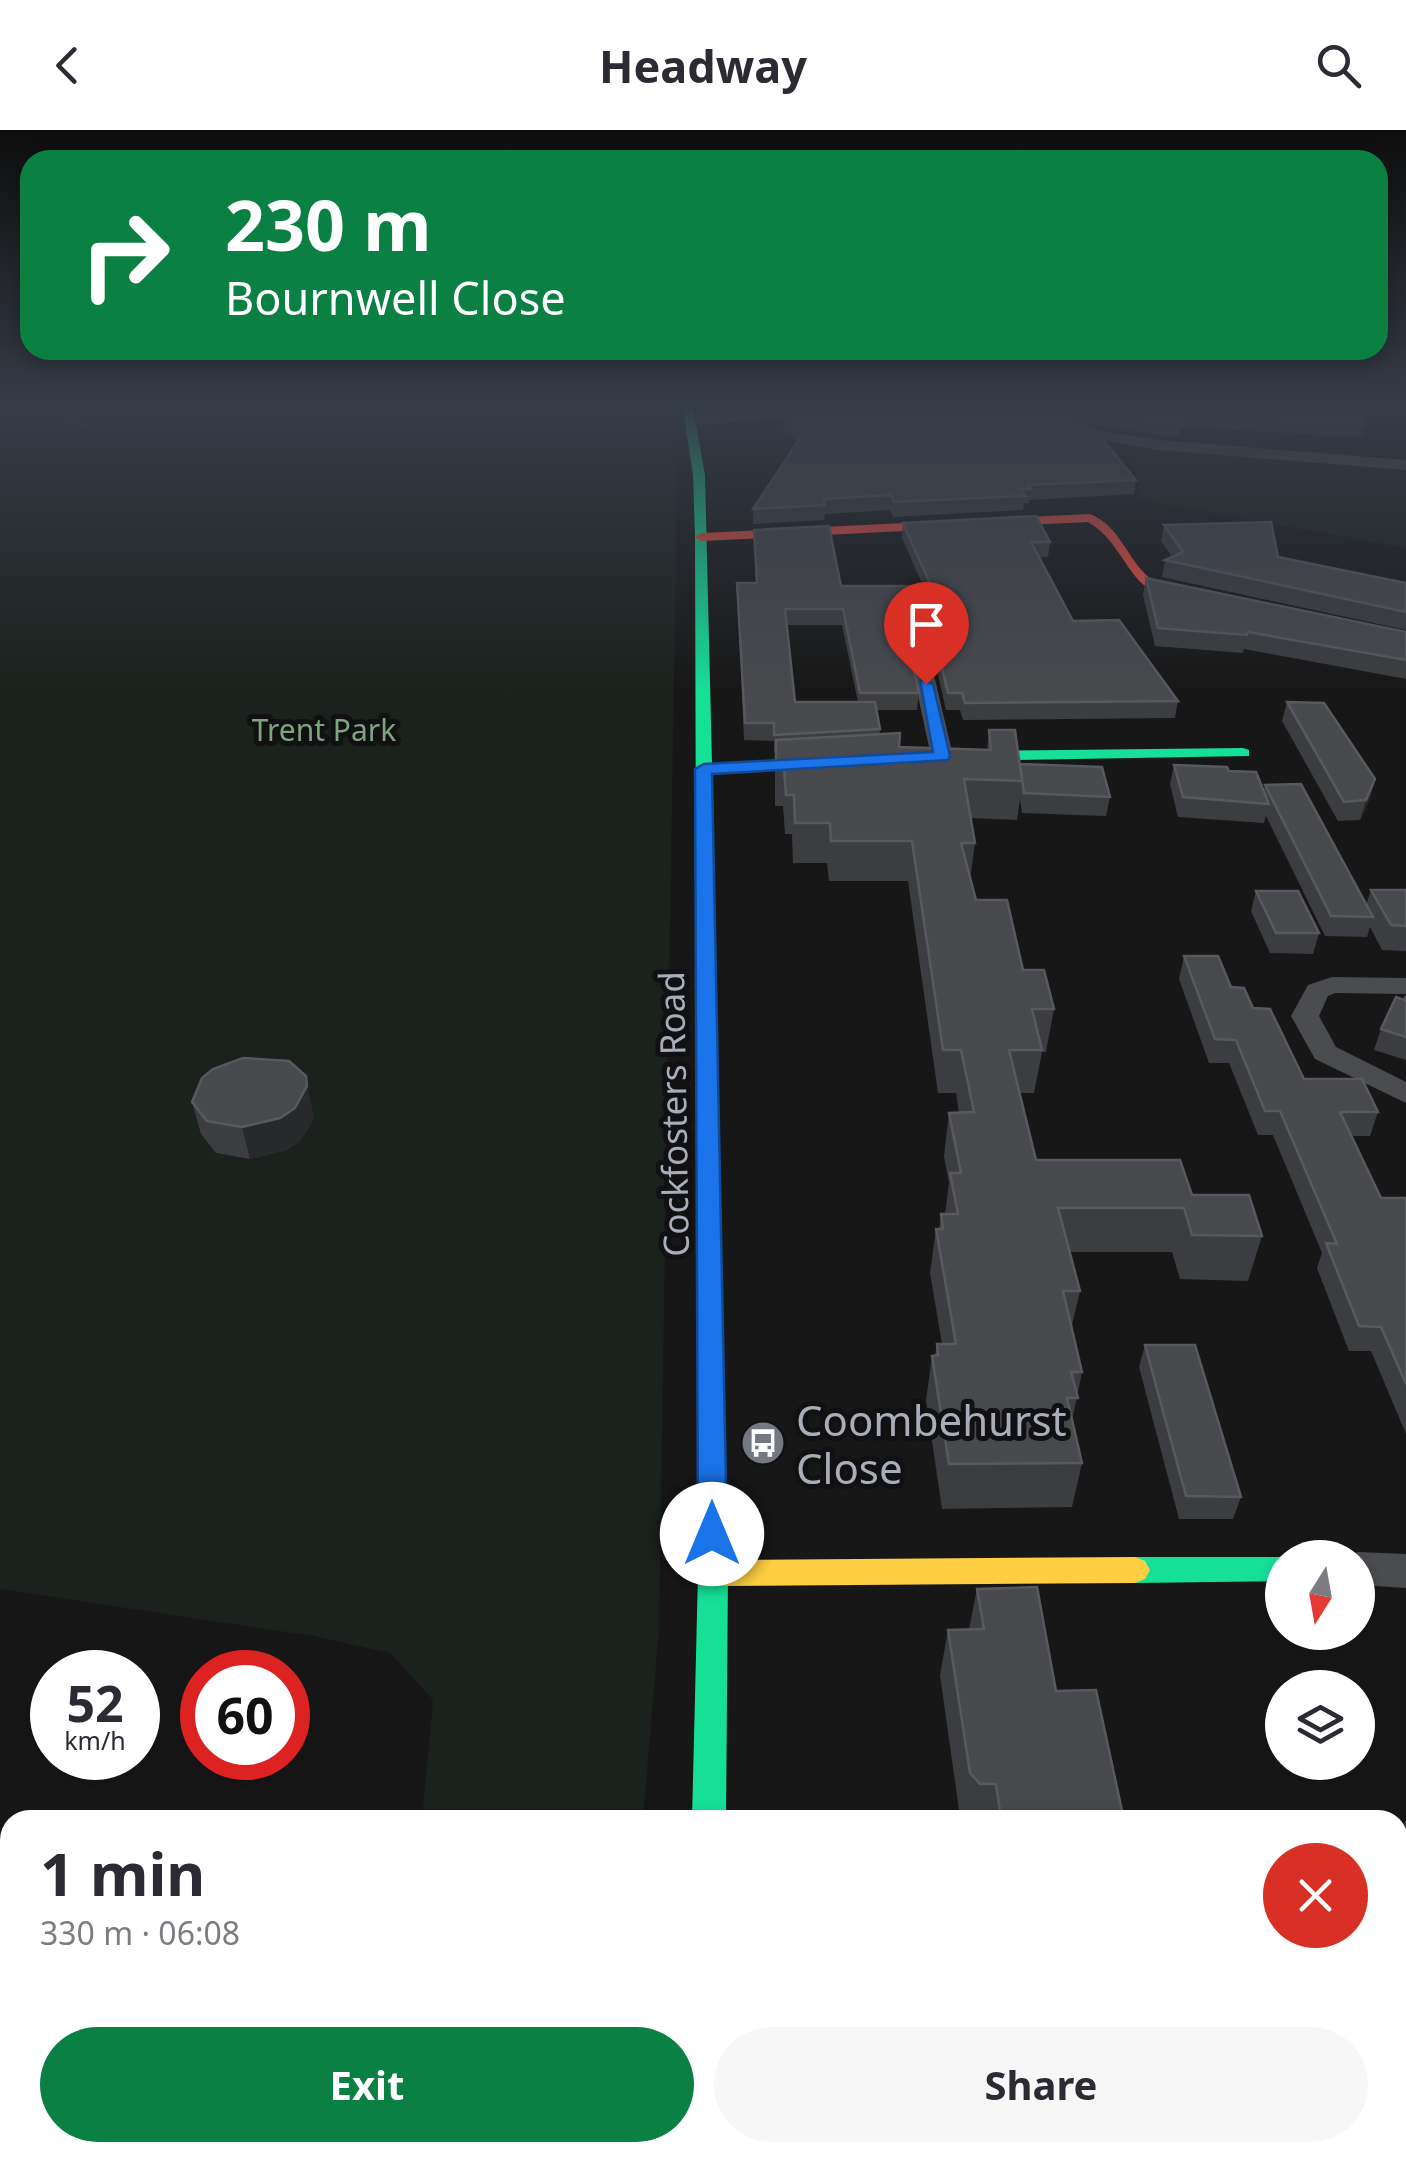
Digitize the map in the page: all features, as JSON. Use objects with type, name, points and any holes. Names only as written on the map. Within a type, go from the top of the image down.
[{"type":"main road","name":"Cockfosters Road","points":[[698,503],[713,1573],[710,1810]]},
{"type":"main road","points":[[701,537],[1078,517],[1104,523],[1141,578],[1151,586],[1224,602]]},
{"type":"main road","points":[[932,757],[1243,754]]},
{"type":"main road","points":[[704,769],[862,761]]},
{"type":"main road","points":[[713,1573],[1265,1569]]},
{"type":"street","points":[[917,644],[932,757]]},
{"type":"street","points":[[1406,986],[1332,985],[1318,991],[1305,1016],[1326,1053],[1406,1094]]},
{"type":"street","points":[[1375,1570],[1406,1571]]},
{"type":"green space","name":"Trent Park","points":[[0,503],[677,503],[659,1629],[644,1810],[423,1810],[433,1700],[390,1653],[313,1636],[0,1589]]},
{"type":"green space","points":[[1157,503],[1406,503],[1406,548]]},
{"type":"building","points":[[757,503],[825,505],[753,509]]},
{"type":"building","points":[[1036,516],[1050,542],[1031,542],[1073,621],[1119,620],[1178,701],[965,703],[962,693],[948,693],[932,628],[920,620],[905,630],[919,693],[860,693],[843,609],[785,609],[795,702],[875,702],[880,729],[774,735],[774,723],[745,723],[737,583],[757,583],[754,530],[829,526],[841,586],[931,586],[903,523]]},
{"type":"building","points":[[1271,522],[1278,557],[1406,583],[1406,612],[1165,560],[1183,552],[1164,525]]},
{"type":"building","points":[[1146,578],[1406,632],[1406,660],[1248,632],[1247,635],[1158,628]]},
{"type":"building","points":[[1287,702],[1324,703],[1375,779],[1366,800],[1344,802]]},
{"type":"building","points":[[989,730],[1015,730],[1022,781],[964,779],[975,843],[961,843],[976,900],[1007,900],[1023,970],[1044,970],[1054,1009],[1032,1009],[1042,1050],[1009,1050],[1036,1160],[1180,1160],[1192,1195],[1249,1195],[1262,1236],[1192,1235],[1184,1208],[1058,1208],[1080,1291],[1063,1291],[1082,1372],[1071,1372],[1078,1398],[1067,1398],[1082,1463],[949,1464],[932,1356],[938,1355],[937,1344],[956,1344],[936,1229],[943,1229],[941,1214],[958,1214],[950,1173],[961,1173],[949,1113],[974,1112],[961,1050],[943,1050],[912,841],[831,841],[830,823],[795,823],[794,795],[786,795],[784,768],[776,768],[776,740],[900,733],[899,747],[991,750]]},
{"type":"building","points":[[1020,764],[1102,767],[1110,797],[1024,793]]},
{"type":"building","points":[[1174,765],[1256,772],[1269,804],[1183,797]]},
{"type":"building","points":[[1301,784],[1373,917],[1331,916],[1265,785]]},
{"type":"building","points":[[1371,890],[1406,890],[1406,926],[1391,925]]},
{"type":"building","points":[[1256,891],[1298,891],[1319,933],[1276,933]]},
{"type":"building","points":[[1184,956],[1218,956],[1231,987],[1244,988],[1253,1008],[1270,1009],[1304,1079],[1362,1079],[1378,1112],[1340,1112],[1381,1198],[1406,1198],[1406,1384],[1381,1327],[1359,1326],[1326,1243],[1337,1244],[1280,1111],[1265,1111],[1236,1040],[1215,1039]]},
{"type":"building","points":[[1406,996],[1406,1037],[1381,1029],[1396,997],[1404,1000]]},
{"type":"building","points":[[243,1058],[289,1061],[306,1076],[307,1086],[295,1108],[280,1118],[242,1127],[207,1121],[192,1102],[202,1078],[213,1069]]},
{"type":"building","points":[[1145,1345],[1195,1345],[1241,1497],[1186,1496]]},
{"type":"building","points":[[1037,1587],[1056,1691],[1096,1690],[1122,1810],[1000,1810],[996,1784],[980,1784],[970,1773],[948,1630],[984,1629],[977,1589]]},
{"type":"traffic: fast","points":[[700,503],[713,1573],[709,1810]]},
{"type":"traffic: fast","points":[[964,756],[1243,753]]},
{"type":"traffic: fast","points":[[703,769],[833,762]]},
{"type":"traffic: fast","points":[[1135,1570],[1265,1569]]},
{"type":"traffic: slow","points":[[713,1573],[1135,1570]]},
{"type":"traffic: jam","points":[[701,537],[1090,518],[1108,531],[1147,582],[1166,591],[1200,597]]},
{"type":"place","name":"Coombehurst Close","points":[[763,1443]]},
{"type":"route","points":[[712,1534],[704,769],[942,756],[926,684]]}]
